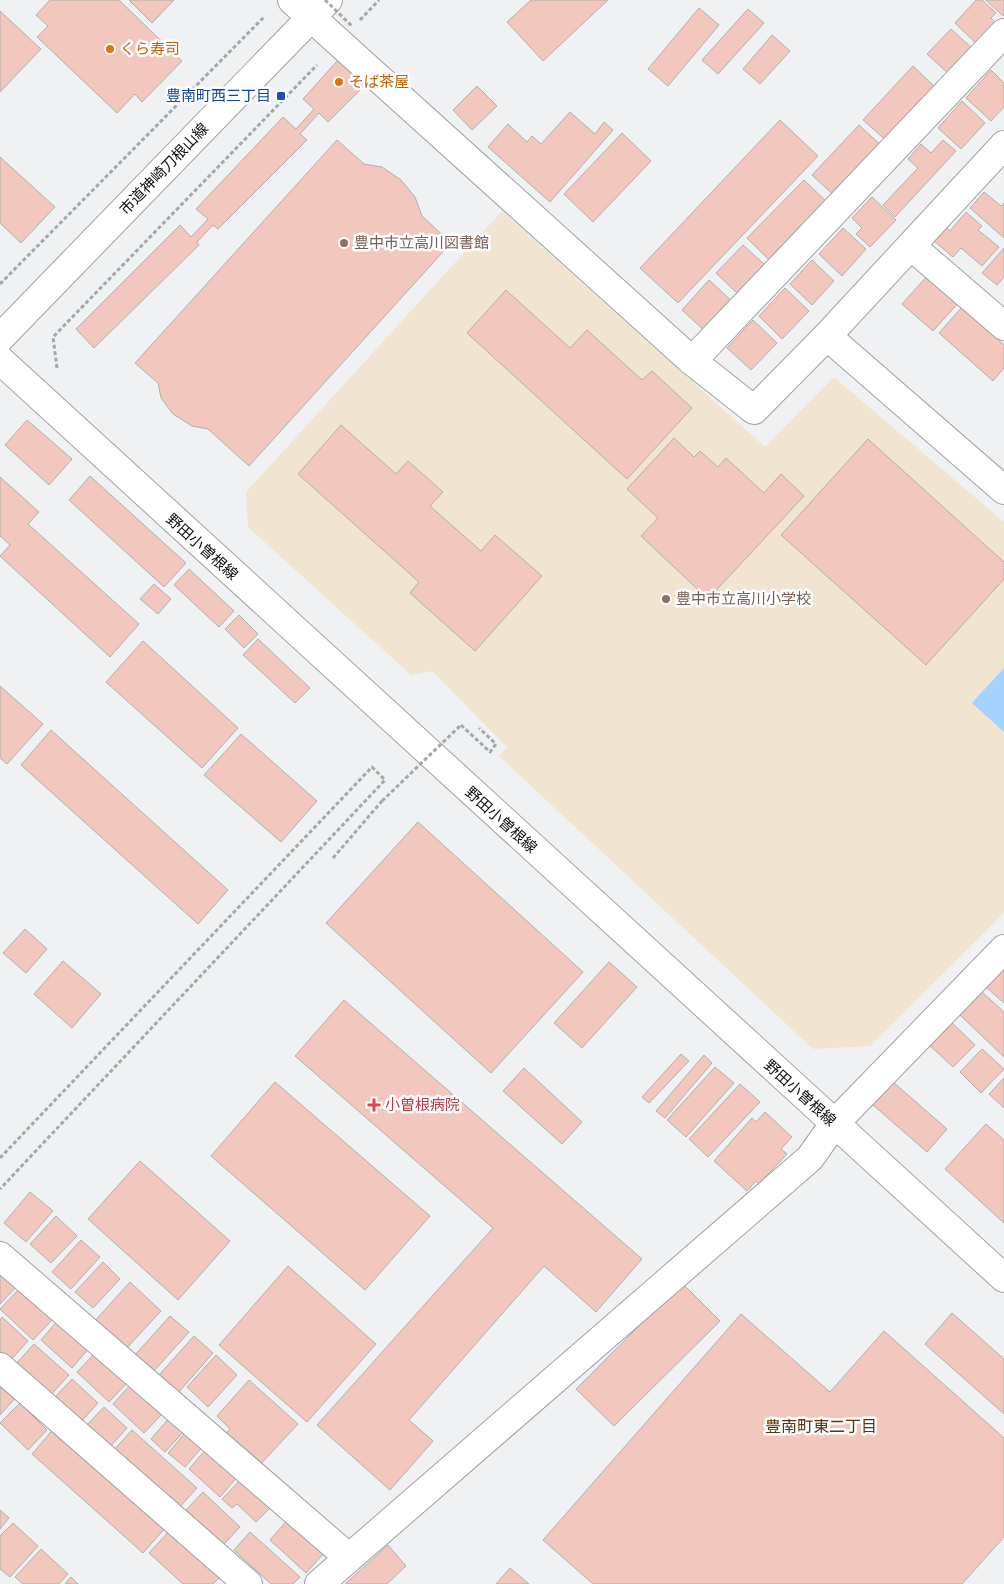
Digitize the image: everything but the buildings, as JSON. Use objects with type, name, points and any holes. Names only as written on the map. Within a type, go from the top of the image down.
[{"type":"street","points":[[314,4],[692,361],[754,410],[827,336],[1002,151]]},
{"type":"street","name":"市道神崎刀根山線","points":[[0,338],[314,4]]},
{"type":"street","points":[[692,361],[1004,33]]},
{"type":"street","points":[[911,246],[1004,326]]},
{"type":"street","points":[[827,336],[1004,490]]},
{"type":"street","name":"野田小曽根線","points":[[0,360],[1004,1278]]},
{"type":"street","points":[[319,1584],[810,1158],[834,1124],[1004,949]]},
{"type":"street","points":[[0,1256],[348,1558]]},
{"type":"street","points":[[0,1367],[248,1584]]},
{"type":"path","points":[[57,374],[52,337],[379,0]]},
{"type":"path","points":[[314,4],[346,35]]},
{"type":"path","points":[[0,284],[267,14]]},
{"type":"path","points":[[333,858],[382,801],[461,725],[490,752],[496,744],[479,728]]},
{"type":"path","points":[[0,1158],[372,767],[385,780],[0,1188]]},
{"type":"shaded area","name":"豊中市立高川小学校","points":[[502,211],[765,447],[834,377],[1004,522],[1004,913],[870,1046],[813,1049],[499,756],[507,747],[432,671],[411,675],[248,527],[246,492]]},
{"type":"water","points":[[1004,668],[1004,732],[972,703]]},
{"type":"place","name":"くら寿司","points":[[110,49]]},
{"type":"place","name":"そば茶屋","points":[[339,82]]},
{"type":"place","name":"豊南町西三丁目","points":[[281,96]]},
{"type":"place","name":"豊中市立高川図書館","points":[[344,243]]},
{"type":"place","name":"豊中市立高川小学校","points":[[666,599]]},
{"type":"place","name":"小曽根病院","points":[[374,1105]]},
{"type":"district","name":"豊南町東二丁目","points":[[821,1426]]}]
